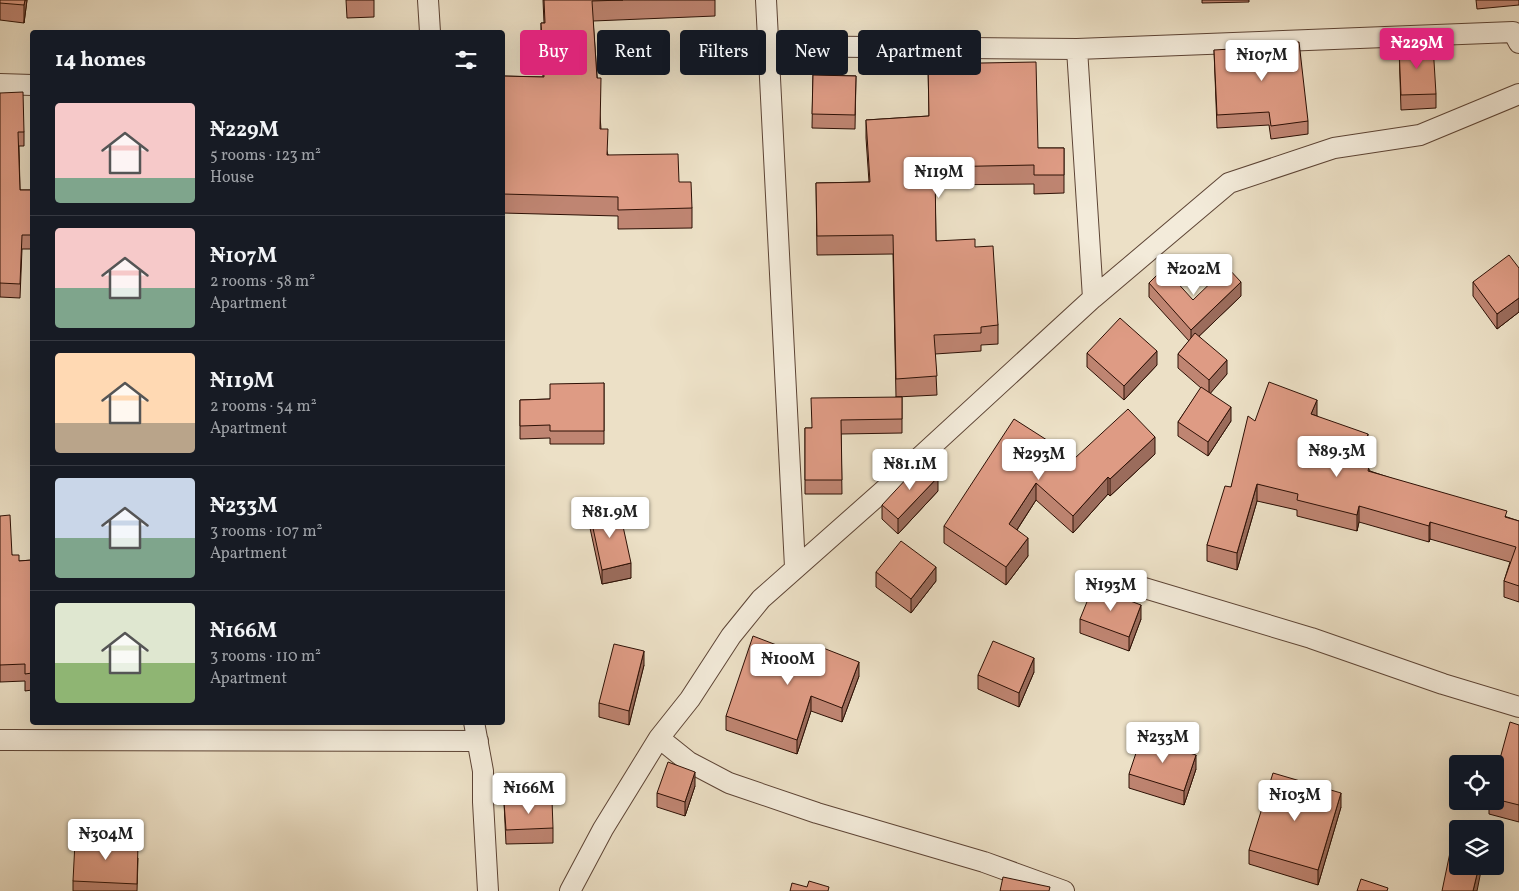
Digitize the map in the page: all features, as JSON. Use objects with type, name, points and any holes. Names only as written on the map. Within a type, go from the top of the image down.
[{"type":"street","points":[[428,0],[430,30]]},
{"type":"street","points":[[766,0],[795,567]]},
{"type":"street","points":[[768,46],[1077,49],[1513,32],[1519,43]]},
{"type":"street","points":[[1077,49],[1093,298]]},
{"type":"street","points":[[0,84],[30,85]]},
{"type":"street","points":[[570,891],[603,829],[659,738],[690,699],[731,636],[761,599],[883,491],[1093,298],[1229,183],[1334,148],[1420,135],[1519,94]]},
{"type":"street","points":[[1131,584],[1311,638],[1443,684],[1519,707]]},
{"type":"street","points":[[0,740],[476,732],[484,771],[483,802],[488,891]]},
{"type":"street","points":[[659,738],[689,762],[729,783],[992,865],[1064,891]]},
{"type":"building","points":[[0,0],[25,0],[24,5],[0,3]]},
{"type":"building","points":[[544,0],[623,0],[592,1],[597,78],[601,78],[600,129],[608,129],[607,155],[678,154],[679,182],[691,182],[692,208],[618,210],[618,197],[505,194],[505,76],[587,75],[587,30],[541,30],[541,23],[545,23]]},
{"type":"building","points":[[1266,42],[1299,42],[1308,121],[1271,126],[1269,112],[1217,115],[1214,50],[1266,47]]},
{"type":"building","points":[[1433,45],[1436,94],[1401,95],[1399,47]]},
{"type":"building","points":[[1036,62],[1038,148],[1064,148],[1064,175],[1034,175],[1034,165],[935,167],[936,241],[975,239],[975,247],[993,246],[998,325],[981,327],[981,333],[934,335],[937,376],[896,379],[893,235],[817,236],[816,183],[870,182],[866,120],[929,116],[928,75],[981,75],[981,63]]},
{"type":"building","points":[[813,75],[856,76],[855,115],[812,114]]},
{"type":"building","points":[[23,92],[24,132],[18,132],[20,190],[30,190],[30,235],[22,235],[20,284],[0,283],[0,93]]},
{"type":"building","points":[[1509,255],[1519,268],[1519,298],[1497,314],[1473,282]]},
{"type":"building","points":[[1227,267],[1241,282],[1191,330],[1149,283],[1164,268],[1193,300]]},
{"type":"building","points":[[1120,318],[1157,351],[1124,386],[1087,353]]},
{"type":"building","points":[[1195,333],[1227,360],[1209,380],[1178,354]]},
{"type":"building","points":[[1269,382],[1317,400],[1311,414],[1368,434],[1359,459],[1370,462],[1368,471],[1507,511],[1505,517],[1519,521],[1519,586],[1504,581],[1516,547],[1430,522],[1429,526],[1359,506],[1357,515],[1297,500],[1298,494],[1257,484],[1237,553],[1207,545],[1225,486],[1231,487],[1248,416],[1255,421]]},
{"type":"building","points":[[604,383],[604,431],[550,431],[550,425],[520,426],[520,400],[550,399],[550,384]]},
{"type":"building","points":[[1201,387],[1231,407],[1208,442],[1178,422]]},
{"type":"building","points":[[902,397],[902,419],[841,420],[842,480],[805,480],[805,428],[812,428],[811,398]]},
{"type":"building","points":[[1128,409],[1155,437],[1110,479],[1108,477],[1073,516],[1036,483],[1009,524],[1028,538],[1006,567],[944,526],[1014,419],[1075,458]]},
{"type":"building","points":[[922,462],[938,477],[898,519],[882,505]]},
{"type":"building","points":[[619,508],[631,563],[602,570],[590,514]]},
{"type":"building","points":[[10,515],[12,555],[19,555],[19,561],[30,560],[30,673],[25,674],[25,664],[0,665],[0,516]]},
{"type":"building","points":[[901,541],[936,567],[911,599],[876,572]]},
{"type":"building","points":[[1093,587],[1141,605],[1129,637],[1080,619]]},
{"type":"building","points":[[753,636],[808,657],[810,653],[815,655],[818,646],[859,662],[842,708],[811,696],[797,740],[726,716]]},
{"type":"building","points":[[993,641],[1034,658],[1019,693],[978,675]]},
{"type":"building","points":[[614,644],[644,651],[629,711],[599,703]]},
{"type":"building","points":[[1510,722],[1519,725],[1519,805],[1504,801],[1504,755],[1501,755]]},
{"type":"building","points":[[1141,738],[1196,755],[1184,791],[1129,774]]},
{"type":"building","points":[[668,762],[695,772],[685,802],[657,793]]},
{"type":"building","points":[[1273,773],[1341,793],[1318,870],[1249,850]]},
{"type":"building","points":[[552,800],[553,828],[506,830],[504,802]]},
{"type":"building","points":[[97,835],[119,836],[119,843],[138,844],[137,884],[73,881],[75,842],[97,842]]},
{"type":"building","points":[[1449,857],[1449,875],[1477,875],[1473,891],[1442,891]]},
{"type":"building","points":[[1003,877],[1050,887],[1049,891],[1000,891]]},
{"type":"building","points":[[1361,879],[1388,888],[1387,891],[1357,891]]},
{"type":"building","points":[[809,881],[829,887],[828,891],[790,891],[792,883],[807,887]]}]
